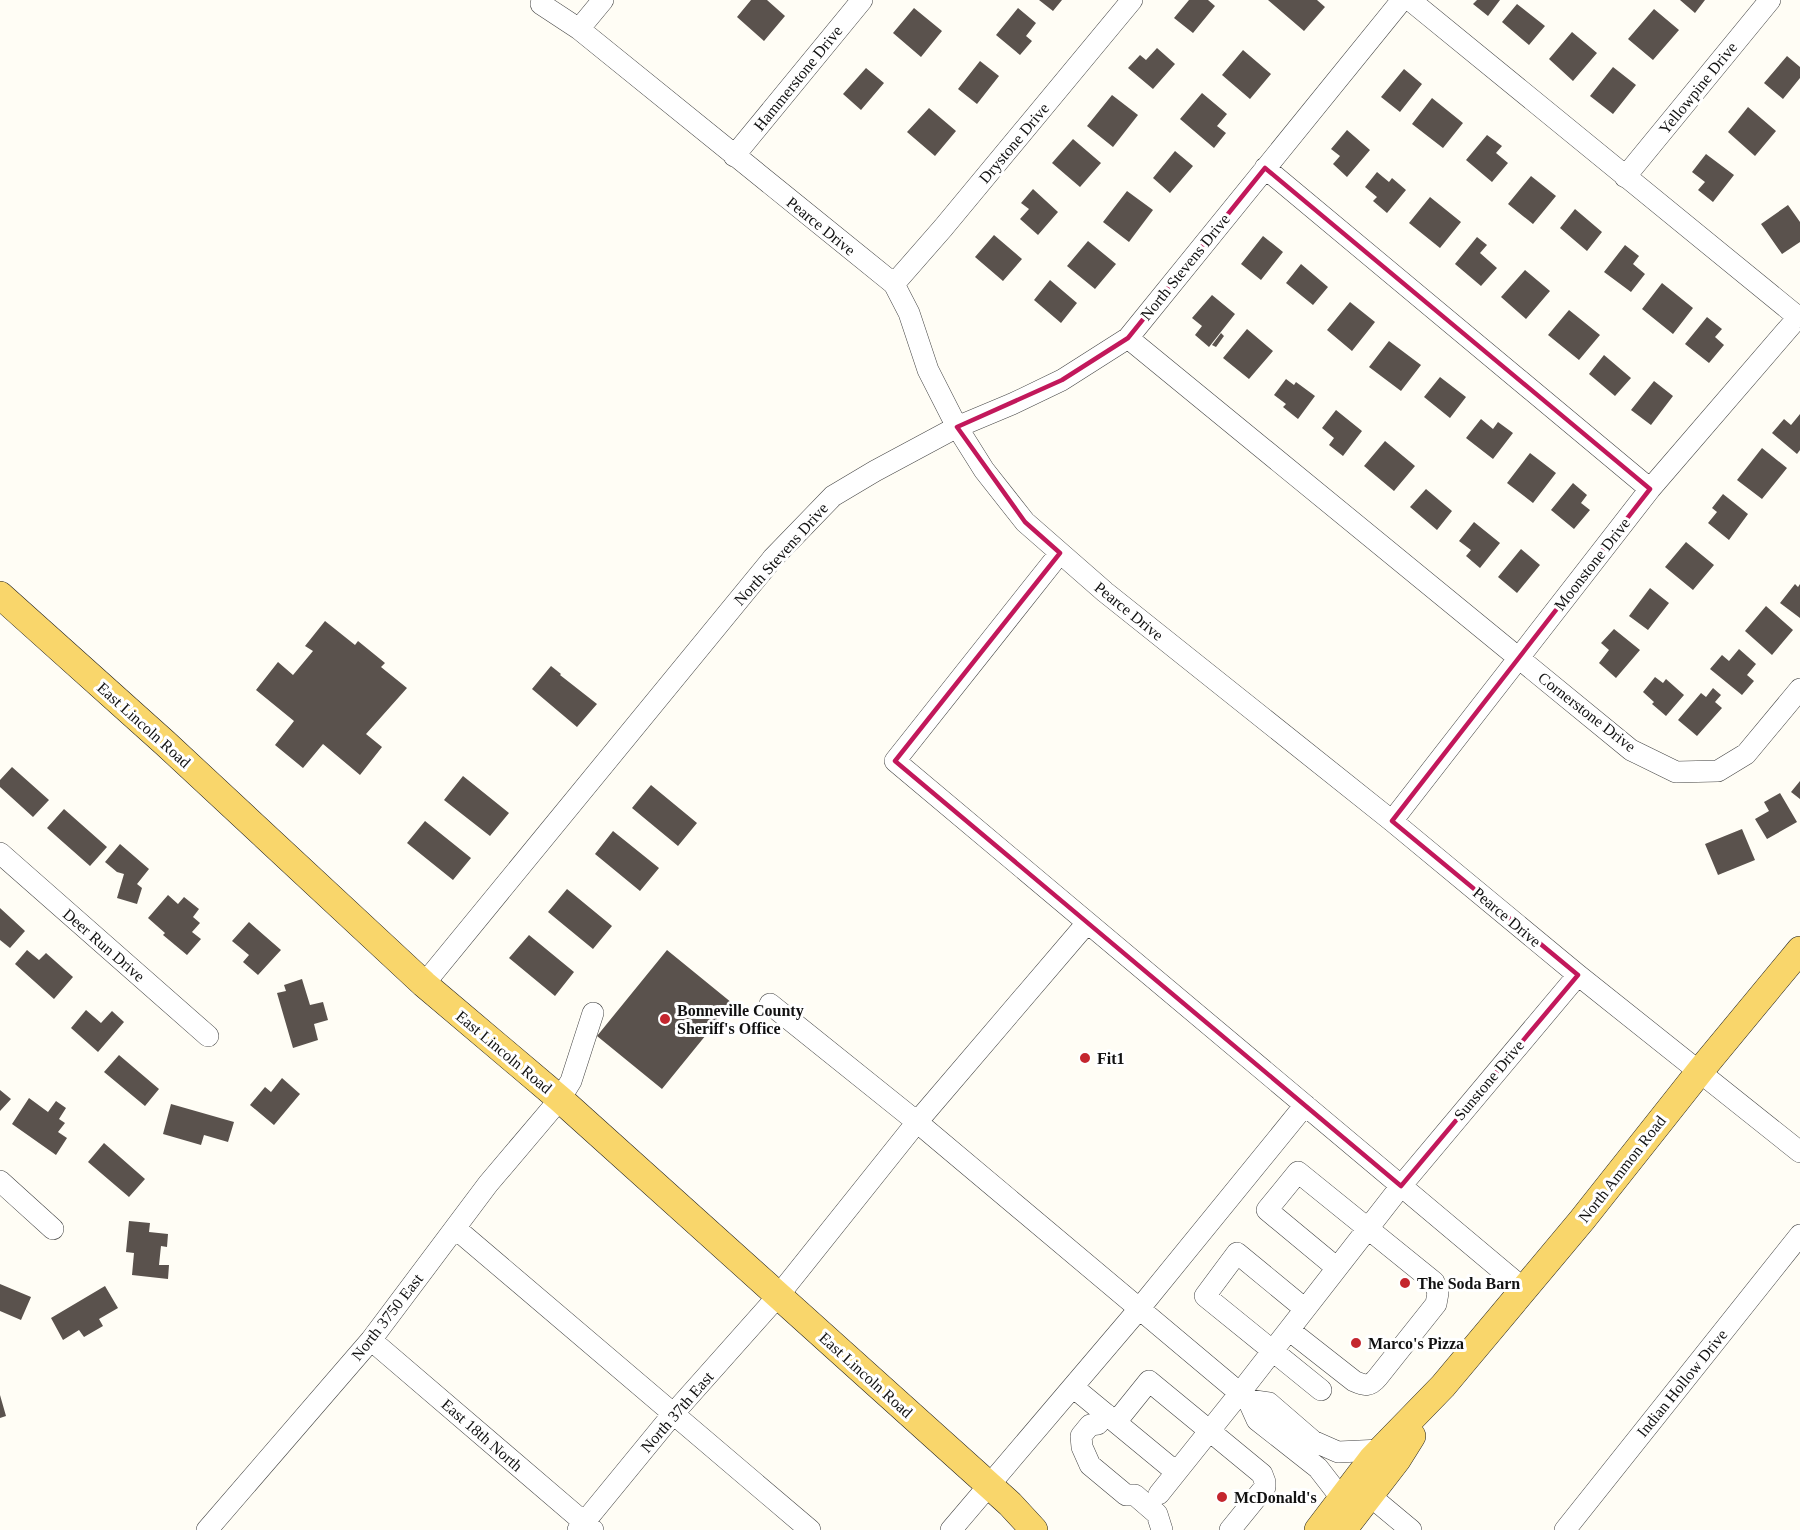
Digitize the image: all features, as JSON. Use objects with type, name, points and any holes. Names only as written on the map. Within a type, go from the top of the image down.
[{"type":"main road","name":"East Lincoln Road","points":[[4,607],[165,743],[424,984],[560,1099],[989,1487],[1010,1504],[1052,1530]]},
{"type":"main road","name":"North Ammon Road","points":[[1318,1530],[1381,1450],[1443,1386],[1582,1220],[1800,950]]},
{"type":"main road","name":"North Ammon Road","points":[[1343,1530],[1397,1460],[1443,1386]]},
{"type":"main road","name":"East Lincoln Road","points":[[1010,1504],[1034,1530]]},
{"type":"street","points":[[579,29],[603,0]]},
{"type":"street","name":"Hammerstone Drive","points":[[734,156],[862,0]]},
{"type":"street","name":"Drystone Drive","points":[[894,284],[1132,0]]},
{"type":"street","name":"North Stevens Drive","points":[[424,984],[773,558],[833,496],[957,427],[1062,380],[1128,338],[1402,0]]},
{"type":"street","points":[[1410,0],[1625,177],[1799,316]]},
{"type":"street","name":"Yellowpine Drive","points":[[1625,177],[1770,0]]},
{"type":"street","name":"Pearce Drive","points":[[541,4],[579,29],[894,284],[909,313],[928,370],[957,427],[984,470],[1025,522],[1114,599],[1800,1152]]},
{"type":"street","points":[[1266,168],[1650,489]]},
{"type":"street","name":"Moonstone Drive","points":[[1392,821],[1650,489],[1799,316]]},
{"type":"street","name":"Cornerstone Drive","points":[[1128,338],[1631,750],[1677,772],[1718,771],[1746,754],[1800,689]]},
{"type":"street","points":[[1060,553],[895,761],[1524,1289]]},
{"type":"street","name":"Deer Run Drive","points":[[0,853],[208,1036]]},
{"type":"street","name":"North 37th East","points":[[585,1528],[673,1414],[778,1296],[917,1122],[1087,922]]},
{"type":"street","name":"Sunstone Drive","points":[[1159,1494],[1210,1430],[1244,1397],[1273,1351],[1401,1186],[1578,975]]},
{"type":"street","points":[[770,1004],[917,1122],[1244,1397],[1257,1420],[1318,1468],[1342,1499]]},
{"type":"street","name":"North 3750 East","points":[[207,1530],[371,1340],[496,1175],[560,1099],[571,1081],[593,1013]]},
{"type":"street","points":[[951,1530],[1138,1309],[1305,1105]]},
{"type":"street","points":[[1289,1330],[1354,1381],[1364,1386],[1372,1384],[1436,1304],[1438,1293],[1434,1282],[1298,1172],[1267,1210],[1337,1268]]},
{"type":"street","points":[[0,1181],[53,1229]]},
{"type":"street","points":[[455,1228],[810,1530]]},
{"type":"street","name":"Indian Hollow Drive","points":[[1564,1530],[1800,1235]]},
{"type":"street","points":[[1305,1310],[1237,1253],[1205,1296],[1321,1390]]},
{"type":"street","name":"East 18th North","points":[[371,1340],[585,1528]]},
{"type":"street","points":[[1160,1527],[1157,1514],[1135,1495],[1126,1495],[1090,1465],[1082,1448],[1081,1436],[1090,1425],[1107,1420],[1149,1381],[1262,1474],[1266,1482],[1264,1487],[1230,1530]]},
{"type":"street","points":[[1073,1387],[1107,1420],[1176,1472]]},
{"type":"street","points":[[1244,1397],[1269,1403],[1313,1441],[1338,1452],[1381,1450]]},
{"type":"street","points":[[1369,1495],[1411,1530]]},
{"type":"highlighted area","points":[[1265,168],[1650,489],[1392,821],[1578,975],[1401,1186],[895,761],[1060,553],[1025,522],[957,427],[1062,380],[1128,338]]},
{"type":"building","points":[[751,0],[767,0],[785,16],[764,41],[737,17]]},
{"type":"building","points":[[1039,0],[1062,0],[1053,11]]},
{"type":"building","points":[[1189,0],[1208,0],[1215,6],[1193,33],[1174,18]]},
{"type":"building","points":[[1268,0],[1317,0],[1325,7],[1304,31]]},
{"type":"building","points":[[1477,0],[1500,0],[1488,16],[1473,4]]},
{"type":"building","points":[[1680,0],[1705,0],[1695,13]]},
{"type":"building","points":[[1517,4],[1545,26],[1529,45],[1502,22]]},
{"type":"building","points":[[914,8],[942,31],[921,57],[893,33]]},
{"type":"building","points":[[1018,8],[1036,23],[1026,36],[1032,41],[1020,55],[996,35]]},
{"type":"building","points":[[1654,9],[1679,30],[1653,60],[1628,39]]},
{"type":"building","points":[[1572,32],[1597,53],[1573,81],[1549,59]]},
{"type":"building","points":[[1157,48],[1175,64],[1153,89],[1128,68],[1140,55],[1146,60]]},
{"type":"building","points":[[1243,50],[1271,74],[1250,99],[1222,75]]},
{"type":"building","points":[[1787,56],[1800,67],[1800,78],[1783,99],[1764,83]]},
{"type":"building","points":[[980,61],[999,76],[977,104],[958,89]]},
{"type":"building","points":[[1613,67],[1636,85],[1613,114],[1590,96]]},
{"type":"building","points":[[866,68],[884,83],[861,110],[843,94]]},
{"type":"building","points":[[1404,69],[1422,84],[1400,112],[1381,97]]},
{"type":"building","points":[[1202,93],[1227,114],[1217,126],[1226,133],[1214,148],[1180,119]]},
{"type":"building","points":[[1112,95],[1138,115],[1113,147],[1087,126]]},
{"type":"building","points":[[1432,98],[1463,123],[1443,148],[1412,124]]},
{"type":"building","points":[[1748,107],[1776,131],[1755,156],[1728,132]]},
{"type":"building","points":[[929,108],[956,131],[935,156],[907,132]]},
{"type":"building","points":[[1347,130],[1370,150],[1347,177],[1333,164],[1340,156],[1331,149]]},
{"type":"building","points":[[1487,135],[1502,146],[1496,153],[1508,163],[1492,182],[1466,160]]},
{"type":"building","points":[[1073,139],[1101,163],[1080,187],[1052,163]]},
{"type":"building","points":[[1175,151],[1193,166],[1170,193],[1153,178]]},
{"type":"building","points":[[1706,154],[1734,175],[1713,202],[1698,190],[1705,182],[1692,172]]},
{"type":"building","points":[[1377,172],[1389,182],[1392,178],[1406,190],[1387,213],[1373,201],[1377,197],[1365,187]]},
{"type":"building","points":[[1531,176],[1556,196],[1533,224],[1508,204]]},
{"type":"building","points":[[1033,189],[1058,212],[1038,235],[1020,219],[1029,209],[1021,203]]},
{"type":"building","points":[[1127,191],[1153,210],[1129,242],[1103,222]]},
{"type":"building","points":[[1430,197],[1461,222],[1440,248],[1409,223]]},
{"type":"building","points":[[1788,205],[1800,222],[1800,242],[1782,254],[1761,224]]},
{"type":"building","points":[[1575,209],[1602,232],[1587,251],[1560,228]]},
{"type":"building","points":[[994,235],[1022,259],[1003,281],[975,257]]},
{"type":"building","points":[[1263,236],[1283,252],[1261,280],[1241,264]]},
{"type":"building","points":[[1477,237],[1487,245],[1480,253],[1497,268],[1481,286],[1455,264]]},
{"type":"building","points":[[1088,241],[1116,264],[1095,289],[1067,266]]},
{"type":"building","points":[[1625,245],[1639,256],[1633,264],[1645,274],[1631,292],[1604,272]]},
{"type":"building","points":[[1301,264],[1328,287],[1313,305],[1286,283]]},
{"type":"building","points":[[1525,270],[1550,291],[1526,319],[1501,297]]},
{"type":"building","points":[[1050,280],[1077,303],[1061,323],[1034,300]]},
{"type":"building","points":[[1662,283],[1693,308],[1673,334],[1642,309]]},
{"type":"building","points":[[1212,295],[1235,314],[1209,347],[1195,335],[1202,326],[1192,318]]},
{"type":"building","points":[[1350,302],[1375,322],[1352,351],[1327,330]]},
{"type":"building","points":[[1569,310],[1600,335],[1579,360],[1548,335]]},
{"type":"building","points":[[1707,317],[1722,329],[1715,337],[1724,345],[1709,363],[1685,344]]},
{"type":"building","points":[[1247,329],[1273,351],[1249,379],[1223,358]]},
{"type":"building","points":[[1221,333],[1224,336],[1216,347],[1212,345]]},
{"type":"building","points":[[1389,341],[1421,365],[1401,391],[1369,367]]},
{"type":"building","points":[[1604,355],[1631,378],[1615,396],[1589,374]]},
{"type":"building","points":[[1440,377],[1466,397],[1450,418],[1424,397]]},
{"type":"building","points":[[1286,379],[1294,385],[1296,382],[1315,396],[1298,419],[1283,407],[1286,404],[1274,395]]},
{"type":"building","points":[[1654,381],[1673,396],[1651,425],[1631,410]]},
{"type":"building","points":[[1336,410],[1362,431],[1343,456],[1329,445],[1334,438],[1322,428]]},
{"type":"building","points":[[1800,414],[1800,450],[1797,454],[1772,433],[1784,419],[1791,425]]},
{"type":"building","points":[[1481,419],[1493,429],[1498,422],[1513,433],[1493,459],[1466,438]]},
{"type":"building","points":[[1385,441],[1415,466],[1394,491],[1364,466]]},
{"type":"building","points":[[1762,448],[1787,468],[1762,499],[1737,480]]},
{"type":"building","points":[[1530,453],[1556,473],[1533,503],[1507,483]]},
{"type":"building","points":[[1573,483],[1587,495],[1581,503],[1590,510],[1574,529],[1551,510]]},
{"type":"building","points":[[1426,489],[1452,511],[1437,530],[1410,507]]},
{"type":"building","points":[[1723,494],[1748,514],[1729,540],[1708,523],[1717,512],[1712,508]]},
{"type":"building","points":[[1474,522],[1500,543],[1480,568],[1466,556],[1471,550],[1459,541]]},
{"type":"building","points":[[1686,542],[1714,565],[1693,590],[1665,567]]},
{"type":"building","points":[[1521,549],[1540,565],[1517,593],[1498,577]]},
{"type":"building","points":[[1795,584],[1798,587],[1800,584],[1800,618],[1780,603]]},
{"type":"building","points":[[1650,588],[1669,603],[1648,630],[1629,616]]},
{"type":"building","points":[[1766,606],[1793,630],[1772,655],[1745,631]]},
{"type":"building","points":[[325,621],[355,645],[358,641],[385,663],[381,667],[407,688],[366,734],[382,747],[360,775],[323,744],[303,768],[275,745],[294,721],[256,690],[278,662],[293,675],[313,651],[305,646]]},
{"type":"building","points":[[1614,629],[1640,650],[1616,678],[1599,663],[1609,650],[1601,643]]},
{"type":"building","points":[[1739,649],[1756,664],[1747,675],[1754,681],[1742,695],[1710,669],[1722,655],[1729,661]]},
{"type":"building","points":[[551,666],[597,704],[577,727],[532,689]]},
{"type":"building","points":[[1655,677],[1663,683],[1666,679],[1684,695],[1666,716],[1652,704],[1654,702],[1643,692]]},
{"type":"building","points":[[1713,688],[1721,695],[1715,702],[1722,708],[1697,736],[1678,720],[1701,693],[1706,697]]},
{"type":"building","points":[[12,767],[49,800],[33,817],[0,787],[0,780]]},
{"type":"building","points":[[463,776],[509,813],[490,836],[444,800]]},
{"type":"building","points":[[1800,781],[1800,799],[1791,792]]},
{"type":"building","points":[[651,785],[697,823],[678,846],[632,808]]},
{"type":"building","points":[[1780,793],[1797,822],[1767,839],[1755,819],[1769,811],[1764,802]]},
{"type":"building","points":[[64,809],[107,847],[90,866],[47,828]]},
{"type":"building","points":[[425,821],[471,858],[453,880],[407,843]]},
{"type":"building","points":[[1742,829],[1755,860],[1718,875],[1705,844]]},
{"type":"building","points":[[613,831],[659,868],[640,891],[595,854]]},
{"type":"building","points":[[120,844],[149,869],[137,884],[142,888],[137,904],[117,898],[124,874],[117,872],[105,862]]},
{"type":"building","points":[[567,889],[612,926],[593,949],[548,912]]},
{"type":"building","points":[[168,895],[178,904],[184,897],[199,909],[193,917],[200,923],[192,932],[201,939],[187,955],[163,935],[165,933],[148,918]]},
{"type":"building","points":[[0,908],[25,931],[10,948],[0,940]]},
{"type":"building","points":[[249,922],[281,950],[258,975],[243,962],[249,955],[232,941]]},
{"type":"building","points":[[529,935],[574,972],[555,996],[509,958]]},
{"type":"building","points":[[27,950],[39,960],[46,953],[73,977],[54,999],[15,964]]},
{"type":"building","name":"Bonneville County Sheriff's Office","points":[[667,950],[732,1003],[662,1089],[597,1036]]},
{"type":"building","points":[[302,979],[310,1005],[323,1002],[328,1020],[314,1024],[318,1040],[293,1048],[277,993],[286,991],[284,985]]},
{"type":"building","points":[[86,1010],[101,1023],[112,1011],[124,1022],[98,1052],[71,1028]]},
{"type":"building","points":[[119,1055],[159,1089],[145,1106],[104,1072]]},
{"type":"building","points":[[282,1078],[300,1094],[274,1125],[250,1105],[265,1087],[271,1092]]},
{"type":"building","points":[[0,1090],[11,1099],[0,1111]]},
{"type":"building","points":[[29,1098],[48,1112],[56,1101],[66,1108],[59,1119],[65,1123],[58,1132],[67,1138],[56,1155],[12,1124]]},
{"type":"building","points":[[171,1104],[234,1122],[228,1142],[204,1135],[201,1145],[163,1134]]},
{"type":"building","points":[[104,1143],[145,1179],[129,1197],[88,1162]]},
{"type":"building","points":[[129,1221],[150,1223],[149,1232],[168,1234],[167,1247],[161,1246],[159,1265],[169,1265],[168,1279],[132,1275],[134,1253],[126,1252]]},
{"type":"building","points":[[0,1284],[31,1297],[21,1320],[0,1311]]},
{"type":"building","points":[[105,1286],[118,1308],[99,1319],[103,1326],[84,1337],[79,1330],[63,1340],[51,1318]]},
{"type":"building","points":[[0,1395],[6,1416],[0,1418]]},
{"type":"place","name":"Bonneville County Sheriff's Office","points":[[665,1019]]},
{"type":"place","name":"Fit1","points":[[1085,1058]]},
{"type":"place","name":"The Soda Barn","points":[[1405,1283]]},
{"type":"place","name":"Marco's Pizza","points":[[1356,1343]]},
{"type":"place","name":"McDonald's","points":[[1222,1497]]}]
